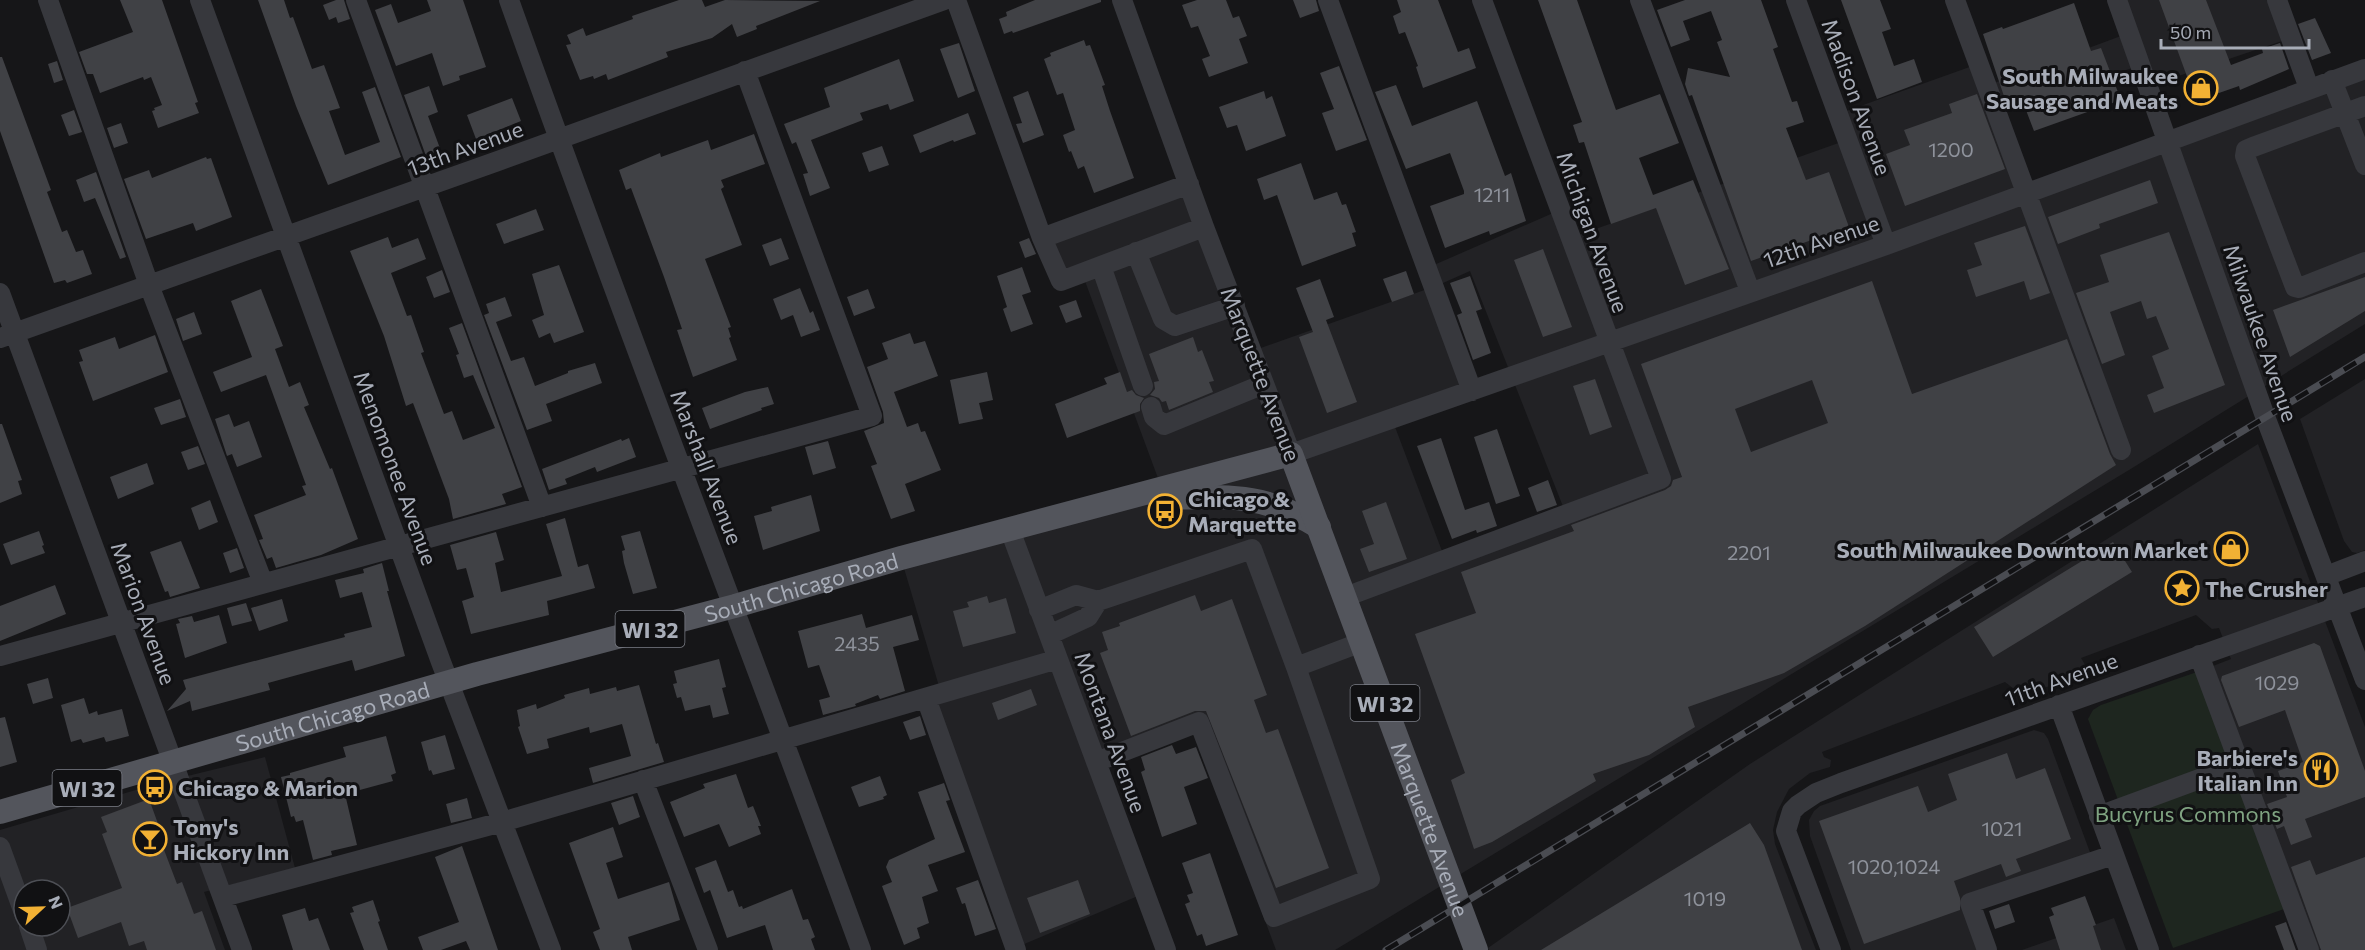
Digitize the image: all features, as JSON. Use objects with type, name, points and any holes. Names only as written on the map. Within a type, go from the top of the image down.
[{"type":"main road","name":"South Chicago Road","points":[[0,812],[449,682],[1292,454]]},
{"type":"main road","name":"Marquette Avenue","points":[[1292,454],[1476,950]]},
{"type":"main road","name":"WI 32","points":[[1128,498],[1241,497],[1277,505],[1297,513],[1319,527]]},
{"type":"street","points":[[48,0],[149,285],[263,584]]},
{"type":"street","name":"Menomonee Avenue","points":[[200,0],[449,682],[551,950]]},
{"type":"street","points":[[356,0],[542,507]]},
{"type":"street","name":"Marshall Avenue","points":[[509,0],[861,950]]},
{"type":"street","points":[[956,0],[1042,238],[1061,281],[1204,227]]},
{"type":"street","name":"Marquette Avenue","points":[[1122,0],[1204,227],[1292,454]]},
{"type":"street","points":[[1328,0],[1472,391]]},
{"type":"street","name":"Michigan Avenue","points":[[1345,597],[1661,479],[1482,0]]},
{"type":"street","points":[[1640,0],[1750,291]]},
{"type":"street","name":"Madison Avenue","points":[[1796,0],[1886,244]]},
{"type":"street","points":[[1955,0],[2121,450]]},
{"type":"street","name":"Milwaukee Avenue","points":[[2118,0],[2266,419],[2365,680]]},
{"type":"street","points":[[2277,0],[2309,88]]},
{"type":"street","name":"13th Avenue","points":[[8,335],[287,235],[424,189],[934,2]]},
{"type":"street","name":"12th Avenue","points":[[1292,454],[1886,244],[2365,69]]},
{"type":"street","points":[[0,656],[872,416],[745,71]]},
{"type":"street","points":[[2332,81],[2365,165]]},
{"type":"street","points":[[2365,106],[2253,147],[2246,150],[2245,156],[2295,287],[2299,288],[2365,262]]},
{"type":"street","points":[[1042,238],[1189,184]]},
{"type":"street","points":[[1136,252],[1163,319],[1175,326],[1235,306]]},
{"type":"street","points":[[1101,266],[1143,386]]},
{"type":"street","name":"Marion Avenue","points":[[0,293],[8,335],[122,621],[242,950]]},
{"type":"street","points":[[1151,407],[1154,417],[1164,425],[1264,384]]},
{"type":"street","name":"Montana Avenue","points":[[1010,530],[1166,950]]},
{"type":"street","points":[[1040,610],[1076,595],[1098,601],[1252,549],[1370,879],[1274,917],[1199,722],[1096,762]]},
{"type":"street","points":[[2326,576],[2365,561]]},
{"type":"street","name":"11th Avenue","points":[[1831,950],[1787,838],[1787,824],[1792,811],[1798,805],[1824,789],[2365,597]]},
{"type":"street","points":[[1049,635],[1088,617],[1098,601]]},
{"type":"street","points":[[1296,667],[1362,642]]},
{"type":"street","points":[[2199,655],[2309,950]]},
{"type":"street","points":[[223,897],[502,822],[1058,659]]},
{"type":"street","points":[[926,698],[1016,950]]},
{"type":"street","points":[[2060,705],[2149,950]]},
{"type":"street","points":[[2099,816],[2240,764]]},
{"type":"street","points":[[643,780],[708,950]]},
{"type":"street","points":[[1987,950],[1970,903],[2113,855]]},
{"type":"street","points":[[2,858],[12,883]]},
{"type":"shaded area","points":[[2117,0],[2277,0],[2291,38],[2149,86],[2141,65],[1997,114],[2026,192],[2365,69],[2365,324],[2129,470],[1335,950],[1276,950],[1194,732],[1099,770],[1145,893],[1015,948],[926,698],[941,693],[901,558],[1162,489],[1082,273],[1061,281],[1042,238],[1189,184],[1252,351],[1433,287],[1427,268],[1560,210],[1570,238],[1847,140],[1838,114],[1978,64],[1994,83],[2129,33]],"holes":[[[1470,271],[1566,514],[1445,559],[1392,419],[1472,391],[1434,287]]]},
{"type":"shaded area","points":[[2365,379],[2365,550],[2357,553],[2352,552],[2344,541],[2300,419]]},
{"type":"shaded area","points":[[2258,444],[2365,727],[2365,950],[2316,950],[2213,666],[2231,659],[2219,628],[2212,629],[2196,615],[2081,658],[2090,673],[2022,695],[2005,682],[1822,752],[1824,757],[1831,760],[1830,767],[1810,773],[1789,789],[1777,812],[1773,830],[1775,844],[1816,950],[1489,950],[1488,948],[1750,764]]},
{"type":"shaded area","points":[[2034,730],[2044,733],[2048,739],[2091,855],[1963,900],[1981,950],[1851,950],[1810,836],[1809,820],[1814,811],[1820,806]]},
{"type":"shaded area","points":[[265,757],[295,868],[204,892],[225,950],[0,950],[0,830],[163,782]]},
{"type":"shaded area","points":[[2114,918],[2126,950],[2022,950]]},
{"type":"green space","name":"Bucyrus Commons","points":[[2197,672],[2287,908],[2173,948],[2088,719],[2093,710],[2101,705]]},
{"type":"building","points":[[120,0],[162,0],[198,102],[195,103],[199,113],[158,128],[152,111],[162,105],[151,77],[144,80],[143,77],[100,93],[93,74],[87,74],[79,52],[133,32]]},
{"type":"building","points":[[258,0],[284,0],[290,18],[293,17],[312,69],[324,65],[340,108],[329,111],[345,155],[380,142],[362,92],[375,87],[401,157],[328,185],[296,106]]},
{"type":"building","points":[[336,0],[344,0],[350,19],[338,23],[336,17],[329,20],[323,5]]},
{"type":"building","points":[[427,0],[463,0],[486,67],[459,76],[460,80],[443,86],[432,53],[396,66],[375,10],[391,4],[398,23],[431,11]]},
{"type":"building","points":[[679,0],[702,0],[705,7],[725,0],[820,1],[756,26],[757,29],[737,37],[732,24],[712,38],[666,52],[668,57],[608,80],[606,74],[594,79],[593,76],[580,80],[566,45],[571,44],[567,35],[583,28],[586,36],[633,19],[632,16]]},
{"type":"building","points":[[1035,0],[1101,0],[1101,2],[1013,33],[1012,31],[1004,34],[999,19],[1007,16],[1006,12]]},
{"type":"building","points":[[1197,0],[1226,0],[1233,18],[1239,16],[1247,36],[1239,39],[1248,63],[1209,77],[1202,59],[1210,56],[1198,26],[1191,28],[1182,5]]},
{"type":"building","points":[[1293,0],[1316,0],[1319,11],[1300,18]]},
{"type":"building","points":[[1397,0],[1438,0],[1458,52],[1469,48],[1476,68],[1423,88],[1416,67],[1418,66],[1405,32],[1399,34],[1393,16],[1401,12]]},
{"type":"building","points":[[1538,0],[1577,0],[1616,110],[1660,94],[1679,143],[1639,158],[1653,195],[1693,180],[1729,269],[1685,285],[1656,208],[1611,224],[1584,142],[1579,143],[1573,125],[1582,122]]},
{"type":"building","points":[[1685,0],[1761,0],[1778,47],[1773,49],[1792,102],[1797,101],[1804,122],[1786,128],[1806,180],[1829,172],[1849,227],[1751,261],[1692,95],[1689,96],[1685,84],[1688,68],[1730,77],[1717,42],[1722,40],[1711,11],[1683,21],[1690,40],[1671,47],[1657,10]]},
{"type":"building","points":[[1841,0],[1880,0],[1891,29],[1882,32],[1894,66],[1914,59],[1922,82],[1877,99]]},
{"type":"building","points":[[2159,0],[2206,0],[2231,65],[2263,53],[2262,49],[2280,43],[2289,69],[2240,90],[2239,86],[2196,101]]},
{"type":"building","points":[[2074,3],[2091,51],[2101,48],[2121,100],[2034,131],[2024,105],[2009,111],[1983,34]]},
{"type":"building","points":[[2315,18],[2331,53],[2312,60],[2298,24]]},
{"type":"building","points":[[1084,40],[1086,46],[1090,45],[1105,85],[1102,86],[1134,178],[1094,193],[1084,166],[1078,169],[1071,151],[1069,152],[1063,135],[1075,130],[1063,93],[1057,95],[1044,59],[1051,56],[1050,53]]},
{"type":"building","points":[[959,43],[975,91],[958,98],[940,49]]},
{"type":"building","points":[[0,57],[2,57],[51,190],[47,192],[62,232],[67,230],[76,252],[83,250],[92,274],[67,283],[65,280],[54,283],[0,131]]},
{"type":"building","points":[[899,59],[914,101],[890,110],[888,104],[860,113],[863,120],[811,140],[830,188],[810,196],[803,174],[808,173],[796,142],[792,144],[784,124],[830,107],[824,88]]},
{"type":"building","points":[[57,61],[63,80],[54,83],[48,64]]},
{"type":"building","points":[[1339,66],[1367,140],[1336,151],[1322,113],[1334,109],[1320,73]]},
{"type":"building","points":[[1396,85],[1412,126],[1477,101],[1505,176],[1511,173],[1526,221],[1490,235],[1489,231],[1445,248],[1430,206],[1464,194],[1464,191],[1450,153],[1406,169],[1375,92]]},
{"type":"building","points":[[429,86],[438,112],[428,116],[441,151],[426,156],[404,95]]},
{"type":"building","points":[[1028,91],[1044,135],[1023,143],[1016,124],[1022,123],[1013,97]]},
{"type":"building","points":[[1264,91],[1266,99],[1272,96],[1286,136],[1246,151],[1237,125],[1227,128],[1219,107]]},
{"type":"building","points":[[1977,94],[2005,169],[1905,206],[1886,154],[1910,145],[1904,130],[1952,113],[1949,104]]},
{"type":"building","points":[[512,98],[521,121],[476,139],[467,115]]},
{"type":"building","points":[[74,110],[82,132],[69,136],[61,115]]},
{"type":"building","points":[[968,113],[976,134],[920,153],[913,135]]},
{"type":"building","points":[[121,123],[128,143],[114,148],[107,128]]},
{"type":"building","points":[[754,134],[765,164],[721,180],[724,187],[721,189],[742,245],[705,259],[731,327],[728,328],[731,337],[729,338],[737,360],[693,377],[677,330],[682,329],[664,277],[631,188],[626,190],[619,170],[660,153],[661,157],[708,140],[711,150]]},
{"type":"building","points":[[882,146],[889,165],[869,172],[862,153]]},
{"type":"building","points":[[206,157],[211,158],[232,217],[196,231],[193,223],[146,239],[124,179],[149,170],[152,178]]},
{"type":"building","points":[[1301,163],[1314,200],[1337,192],[1342,205],[1346,204],[1356,232],[1352,233],[1356,246],[1302,266],[1277,195],[1264,200],[1257,179]]},
{"type":"building","points":[[96,172],[126,257],[120,259],[95,198],[84,202],[76,180]]},
{"type":"building","points":[[2150,180],[2158,203],[2099,224],[2100,228],[2058,244],[2048,217]]},
{"type":"building","points":[[536,209],[544,230],[504,244],[496,224]]},
{"type":"building","points":[[2025,226],[2050,293],[2030,300],[2024,281],[1976,297],[1967,270],[1982,265],[1974,243]]},
{"type":"building","points":[[2169,232],[2225,385],[2154,413],[2147,395],[2164,388],[2152,356],[2169,349],[2156,316],[2147,319],[2141,301],[2110,312],[2125,355],[2102,364],[2076,293],[2109,282],[2100,255]]},
{"type":"building","points":[[388,237],[392,248],[418,238],[426,259],[391,273],[407,316],[411,315],[424,352],[421,353],[444,414],[452,411],[463,440],[495,428],[473,375],[464,378],[456,355],[459,354],[449,328],[462,323],[522,487],[502,494],[506,504],[453,519],[449,499],[413,403],[406,406],[384,336],[350,251]]},
{"type":"building","points":[[781,238],[789,259],[770,266],[762,245]]},
{"type":"building","points":[[1029,238],[1036,254],[1025,258],[1019,242]]},
{"type":"building","points":[[1543,249],[1572,327],[1543,337],[1514,260]]},
{"type":"building","points":[[559,265],[584,332],[554,343],[550,333],[539,338],[532,320],[544,315],[532,274]]},
{"type":"building","points":[[1022,267],[1031,292],[1022,295],[1033,324],[1011,332],[1003,309],[1007,307],[997,276]]},
{"type":"building","points":[[442,270],[450,292],[434,298],[426,277]]},
{"type":"building","points":[[1406,271],[1414,294],[1392,302],[1383,279]]},
{"type":"building","points":[[1470,276],[1482,309],[1476,311],[1491,353],[1473,360],[1457,315],[1462,313],[1450,283]]},
{"type":"building","points":[[2365,277],[2365,311],[2290,357],[2273,310]]},
{"type":"building","points":[[1320,279],[1334,317],[1326,320],[1357,402],[1327,413],[1299,337],[1313,332],[1296,288]]},
{"type":"building","points":[[1872,281],[1912,394],[2067,339],[2116,465],[1865,626],[1784,673],[1688,707],[1695,727],[1649,755],[1593,774],[1596,781],[1492,842],[1474,849],[1451,780],[1465,773],[1415,634],[1476,613],[1461,572],[1574,531],[1571,525],[1665,490],[1671,486],[1673,480],[1682,477],[1641,364]],"holes":[[[1812,380],[1828,423],[1751,452],[1735,409]]]},
{"type":"building","points":[[800,288],[810,313],[813,311],[820,330],[801,337],[793,315],[781,320],[773,299]]},
{"type":"building","points":[[261,289],[283,346],[275,349],[289,387],[300,382],[309,405],[304,407],[330,469],[332,468],[358,539],[321,555],[276,568],[272,557],[267,559],[259,540],[263,539],[254,515],[306,495],[302,486],[306,485],[266,375],[221,392],[213,372],[252,357],[231,301]]},
{"type":"building","points":[[868,289],[875,308],[854,316],[847,297]]},
{"type":"building","points":[[505,297],[512,316],[496,322],[511,361],[524,357],[535,386],[568,373],[568,371],[595,363],[602,383],[546,404],[552,421],[527,430],[484,315],[489,313],[486,304]]},
{"type":"building","points":[[1076,300],[1082,317],[1066,323],[1059,306]]},
{"type":"building","points":[[194,312],[202,334],[183,341],[176,319]]},
{"type":"building","points":[[910,333],[914,344],[925,341],[938,376],[894,392],[907,427],[918,423],[921,432],[925,431],[941,470],[905,484],[915,511],[891,519],[871,466],[877,464],[864,431],[884,423],[883,412],[867,367],[888,359],[882,343]]},
{"type":"building","points":[[155,335],[168,372],[93,401],[79,362],[83,361],[79,350],[115,337],[119,349]]},
{"type":"building","points":[[1193,337],[1198,352],[1202,350],[1214,381],[1209,382],[1213,392],[1169,410],[1166,401],[1162,402],[1159,398],[1150,395],[1155,389],[1154,382],[1159,381],[1149,354]]},
{"type":"building","points":[[987,372],[993,400],[979,403],[983,419],[959,424],[950,380]]},
{"type":"building","points":[[1120,372],[1127,392],[1132,390],[1136,395],[1144,398],[1140,404],[1140,411],[1067,438],[1055,404],[1107,384],[1104,378]]},
{"type":"building","points":[[1595,379],[1612,427],[1590,435],[1573,386]]},
{"type":"building","points":[[768,387],[774,404],[710,429],[702,408],[745,392]]},
{"type":"building","points":[[180,399],[186,417],[161,425],[154,408]]},
{"type":"building","points":[[229,414],[234,427],[249,421],[262,457],[237,467],[232,454],[227,456],[215,419]]},
{"type":"building","points":[[0,424],[2,424],[22,480],[18,481],[22,494],[0,503]]},
{"type":"building","points":[[1497,429],[1520,496],[1496,504],[1474,437]]},
{"type":"building","points":[[629,438],[636,457],[597,472],[595,467],[565,479],[567,484],[549,490],[542,469]]},
{"type":"building","points":[[1441,438],[1465,510],[1489,502],[1497,526],[1477,533],[1476,530],[1452,539],[1417,446]]},
{"type":"building","points":[[828,441],[836,468],[813,475],[805,447]]},
{"type":"building","points":[[198,446],[205,464],[188,470],[181,452]]},
{"type":"building","points":[[147,463],[154,484],[118,499],[110,477]]},
{"type":"building","points":[[1548,480],[1557,505],[1537,512],[1528,488]]},
{"type":"building","points":[[811,495],[820,531],[763,550],[754,516],[772,511],[771,507]]},
{"type":"building","points":[[210,500],[218,522],[199,530],[191,508]]},
{"type":"building","points":[[1386,502],[1407,559],[1369,572],[1360,549],[1374,544],[1362,511]]},
{"type":"building","points":[[565,518],[578,567],[588,564],[595,588],[547,601],[549,615],[471,634],[462,601],[474,597],[466,568],[457,570],[450,545],[496,532],[504,560],[495,563],[501,592],[562,576],[546,524]]},
{"type":"building","points":[[39,531],[45,553],[11,565],[3,544]]},
{"type":"building","points":[[640,531],[657,588],[633,594],[624,563],[622,551],[625,550],[621,536]]},
{"type":"building","points":[[181,541],[200,588],[170,597],[168,591],[165,592],[150,552]]},
{"type":"building","points":[[2113,542],[2132,572],[1993,657],[1974,627]]},
{"type":"building","points":[[237,548],[244,568],[230,573],[223,553]]},
{"type":"building","points":[[382,563],[389,591],[387,591],[405,656],[355,671],[352,660],[268,683],[270,690],[192,711],[190,701],[167,711],[186,689],[183,680],[345,637],[344,634],[372,627],[362,592],[340,598],[335,580],[364,573],[363,569]]},
{"type":"building","points":[[55,585],[66,614],[0,641],[0,606]]},
{"type":"building","points":[[1195,595],[1201,611],[1232,599],[1267,695],[1254,700],[1266,733],[1278,729],[1329,868],[1276,888],[1206,711],[1195,711],[1131,736],[1100,653],[1108,650],[1102,632],[1120,626],[1119,623]]},
{"type":"building","points":[[987,596],[989,603],[1006,598],[1016,633],[963,647],[953,611],[969,607],[967,602]]},
{"type":"building","points":[[282,599],[288,621],[259,631],[251,608]]},
{"type":"building","points":[[246,603],[252,621],[232,626],[227,608]]},
{"type":"building","points":[[862,614],[866,628],[912,615],[919,640],[893,647],[905,691],[880,699],[878,695],[855,704],[856,706],[823,715],[819,700],[830,697],[819,665],[808,668],[798,631]]},
{"type":"building","points":[[219,615],[227,643],[185,658],[176,624],[180,623],[178,619],[192,616],[194,622]]},
{"type":"building","points":[[2314,643],[2320,646],[2365,771],[2365,797],[2305,819],[2312,837],[2291,845],[2284,826],[2277,829],[2267,804],[2287,797],[2278,771],[2303,762],[2285,710],[2239,727],[2221,680],[2222,676]]},
{"type":"building","points":[[719,659],[726,687],[722,688],[729,714],[713,718],[710,705],[685,711],[681,697],[677,698],[673,684],[677,683],[674,671]]},
{"type":"building","points":[[48,678],[53,698],[33,704],[27,684]]},
{"type":"building","points":[[639,685],[656,744],[658,743],[664,762],[593,783],[589,768],[631,756],[622,724],[590,733],[589,727],[547,739],[549,748],[527,754],[518,727],[520,726],[517,710],[536,704],[537,709],[565,698],[564,695],[589,688],[590,694],[616,687],[617,691]]},
{"type":"building","points":[[1031,689],[1037,705],[998,720],[992,703]]},
{"type":"building","points":[[84,698],[89,714],[97,711],[98,715],[122,709],[129,736],[106,742],[104,737],[83,743],[81,739],[71,742],[61,705]]},
{"type":"building","points":[[920,716],[926,735],[910,740],[903,722]]},
{"type":"building","points":[[5,717],[17,762],[0,767],[0,718]]},
{"type":"building","points":[[445,735],[455,769],[433,775],[431,770],[429,771],[421,742]]},
{"type":"building","points":[[386,736],[396,773],[391,775],[393,781],[345,794],[357,845],[331,851],[332,855],[313,860],[303,820],[296,822],[294,816],[291,817],[281,777],[346,757],[343,747]]},
{"type":"building","points":[[1172,745],[1176,754],[1196,747],[1208,778],[1184,787],[1197,824],[1162,837],[1141,772],[1145,770],[1141,757]]},
{"type":"building","points":[[2007,753],[2016,779],[2045,768],[2071,839],[2016,859],[2021,871],[2006,877],[2001,864],[1954,881],[1960,898],[1960,910],[1864,944],[1819,821],[1918,786],[1928,812],[1957,800],[1948,774]]},
{"type":"building","points":[[736,774],[748,808],[753,806],[761,826],[758,826],[761,834],[729,847],[719,824],[684,837],[670,802],[705,788],[703,784]]},
{"type":"building","points":[[880,776],[887,795],[883,797],[884,799],[859,807],[851,787]]},
{"type":"building","points":[[944,783],[950,800],[946,801],[965,852],[928,865],[938,891],[922,897],[929,923],[917,928],[920,938],[904,945],[882,886],[892,882],[886,867],[889,860],[935,839],[918,792]]},
{"type":"building","points":[[633,796],[640,817],[619,825],[611,803]]},
{"type":"building","points":[[467,798],[472,818],[451,823],[446,804]]},
{"type":"building","points":[[149,799],[161,832],[158,834],[177,884],[182,882],[194,914],[202,911],[216,950],[147,950],[144,941],[129,946],[121,922],[78,938],[72,922],[72,906],[122,888],[102,834],[107,832],[101,817]]},
{"type":"building","points":[[1750,823],[1764,845],[1802,950],[1541,950]]},
{"type":"building","points":[[613,827],[623,857],[606,863],[618,899],[669,882],[680,920],[628,937],[632,950],[600,950],[593,932],[600,929],[569,843]]},
{"type":"building","points":[[462,846],[498,950],[470,950],[466,941],[441,950],[423,950],[418,937],[459,922],[435,857]]},
{"type":"building","points":[[1210,853],[1238,935],[1206,946],[1202,934],[1197,936],[1185,904],[1190,902],[1187,895],[1193,893],[1182,863]]},
{"type":"building","points":[[2365,857],[2365,950],[2321,950],[2291,867],[2310,860],[2316,875]]},
{"type":"building","points":[[716,860],[728,892],[733,890],[739,907],[742,906],[743,909],[792,889],[803,920],[808,919],[815,937],[811,939],[815,950],[773,950],[765,925],[727,938],[710,890],[704,893],[695,868]]},
{"type":"building","points":[[978,880],[996,929],[975,936],[965,903],[962,904],[956,888]]},
{"type":"building","points":[[1078,880],[1090,914],[1040,933],[1027,898]]},
{"type":"building","points":[[2085,896],[2096,925],[2093,926],[2101,950],[2060,950],[2049,917],[2054,915],[2051,908]]},
{"type":"building","points":[[373,900],[388,950],[364,950],[350,913],[354,912],[352,907]]},
{"type":"building","points":[[2009,904],[2015,922],[1995,929],[1989,911]]},
{"type":"building","points":[[305,908],[309,921],[318,918],[330,950],[293,950],[282,915]]},
{"type":"building","points":[[2286,922],[2296,950],[2284,950],[2275,926]]},
{"type":"railway","points":[[1386,950],[2365,357]]},
{"type":"place","name":"South Milwaukee Sausage and Meats","points":[[2201,88]]},
{"type":"place","name":"Chicago & Marquette","points":[[1165,511]]},
{"type":"place","name":"South Milwaukee Downtown Market","points":[[2231,549]]},
{"type":"place","name":"The Crusher","points":[[2182,588]]},
{"type":"place","name":"Barbiere's Italian Inn","points":[[2321,770]]},
{"type":"place","name":"Chicago & Marion","points":[[155,787]]},
{"type":"place","name":"Tony's Hickory Inn","points":[[150,839]]}]
